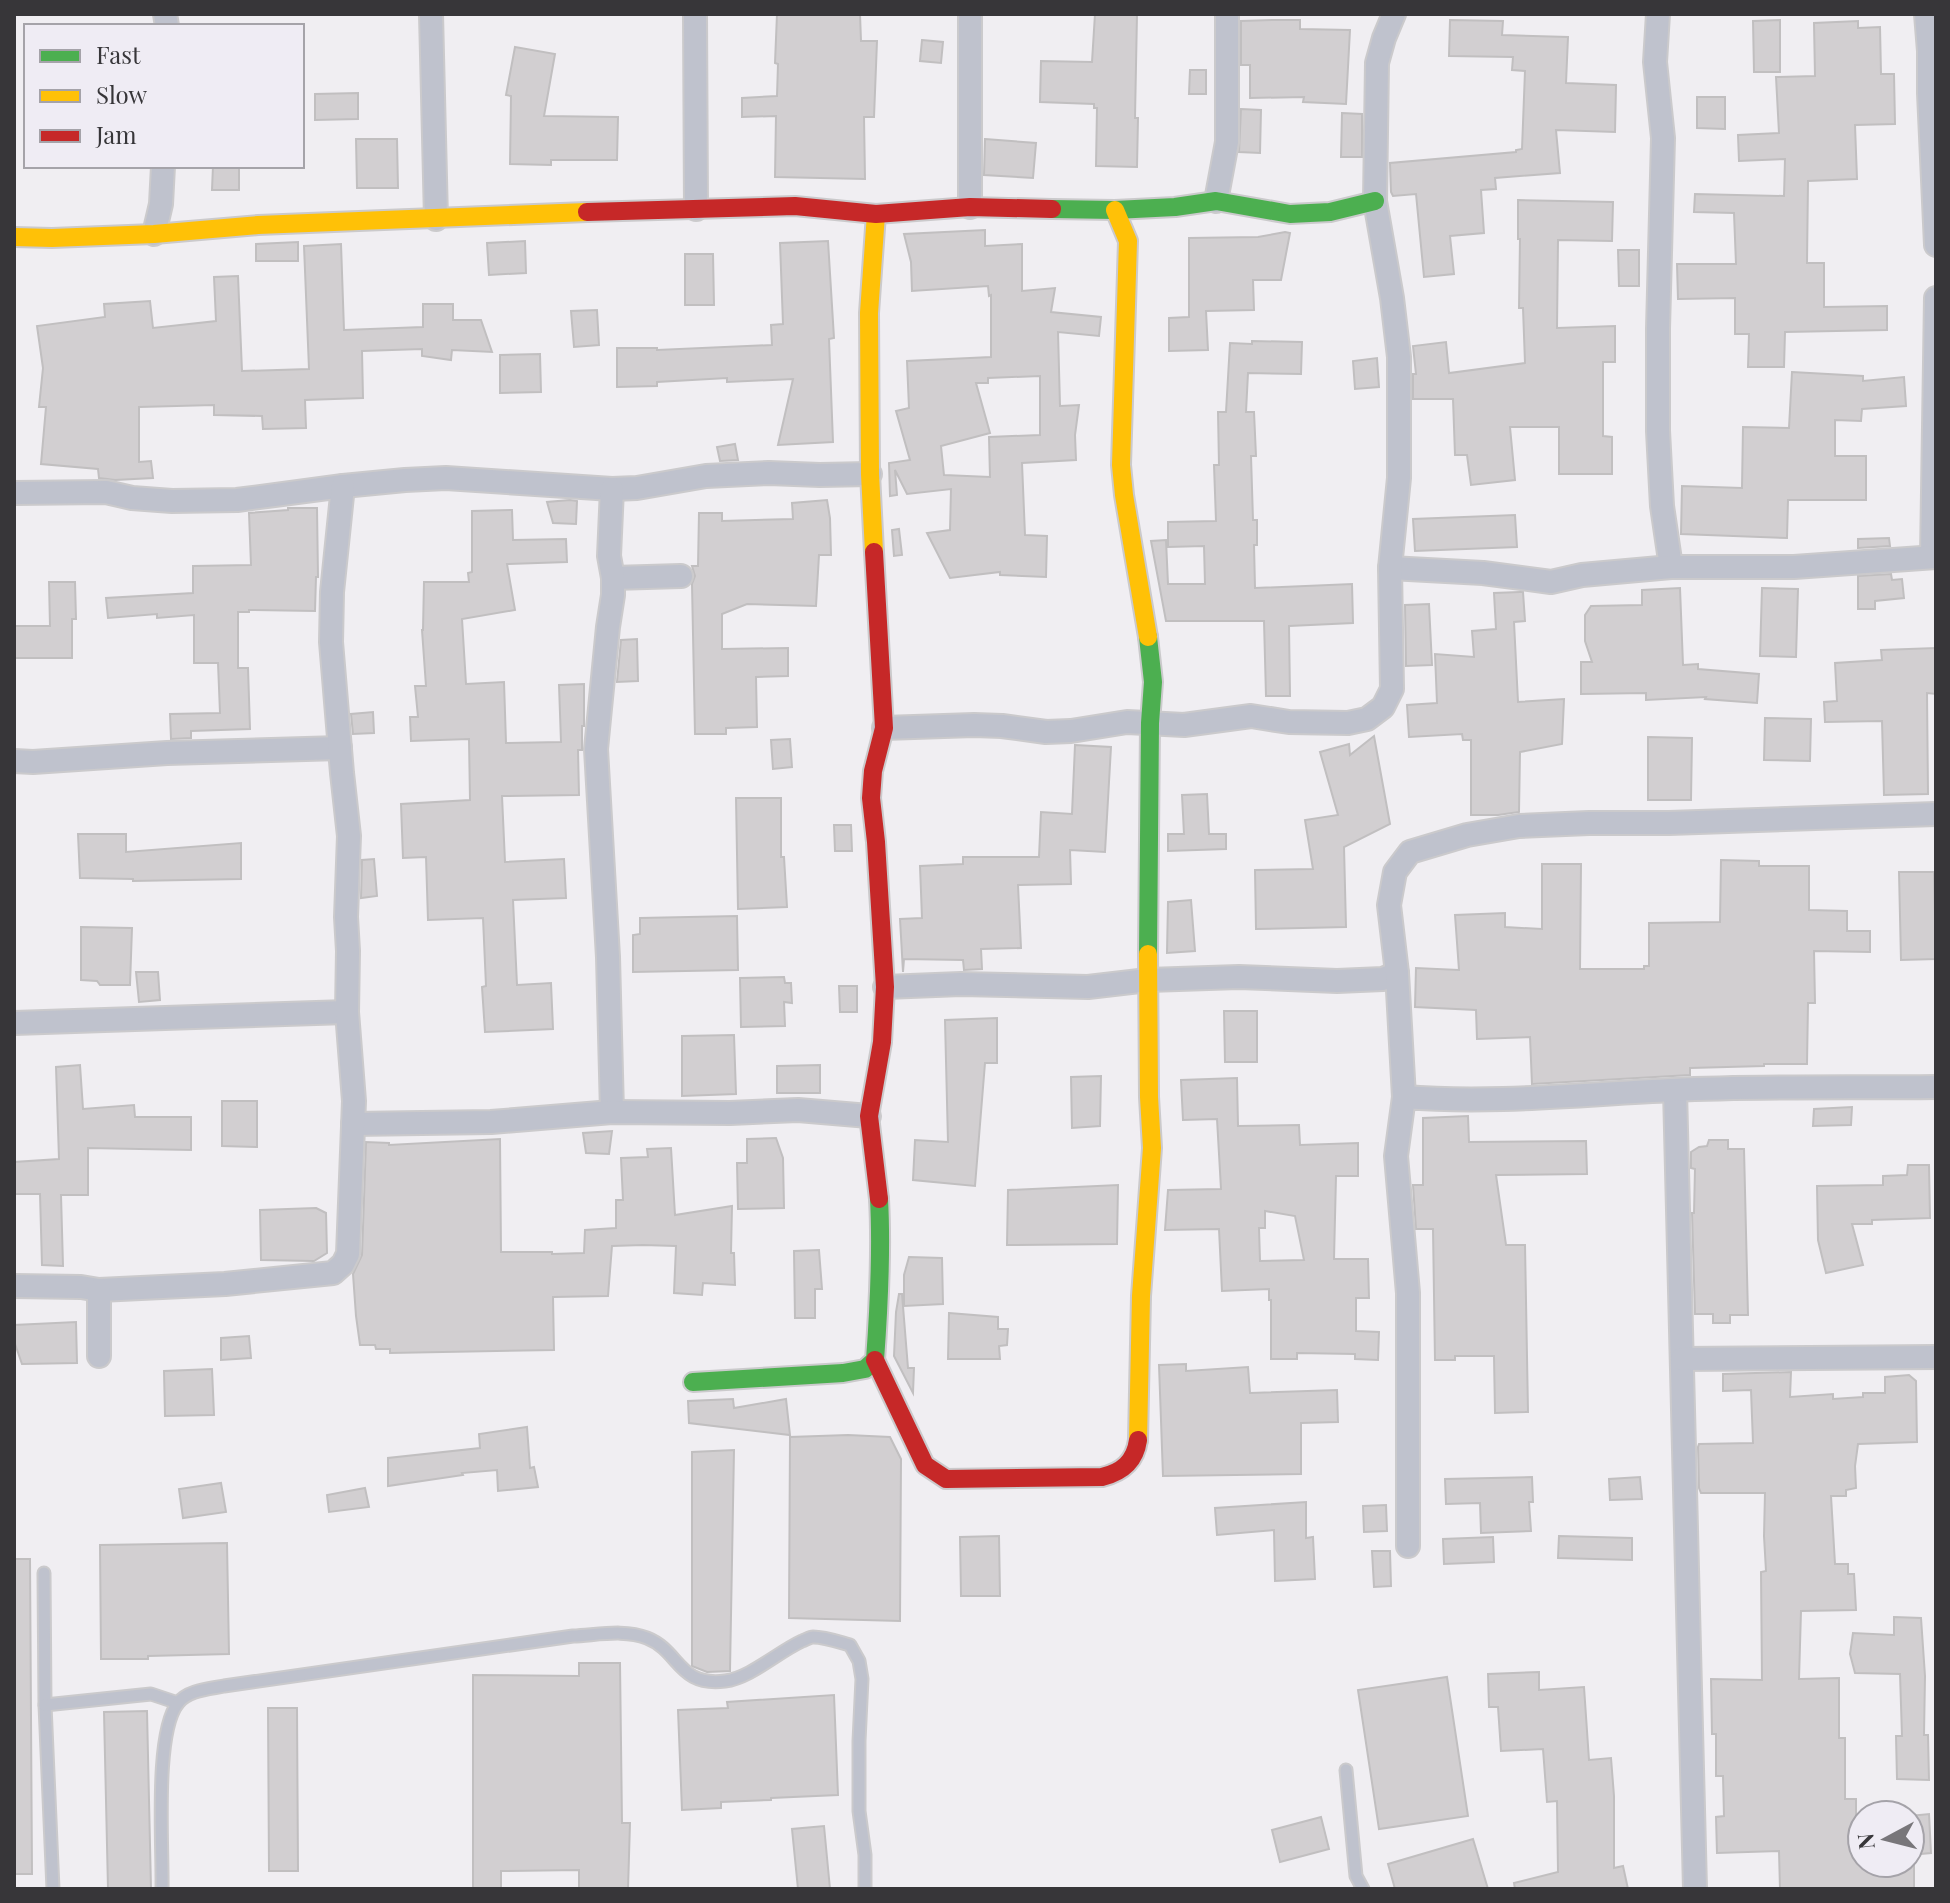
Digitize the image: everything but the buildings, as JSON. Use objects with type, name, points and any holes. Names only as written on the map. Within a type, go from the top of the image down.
[{"type":"street","points":[[431,14],[436,219]]},
{"type":"street","points":[[695,14],[696,209]]},
{"type":"street","points":[[970,14],[970,207]]},
{"type":"street","points":[[1216,201],[1227,142],[1227,14]]},
{"type":"street","points":[[884,728],[974,725],[1046,732],[1127,722],[1184,725],[1251,716],[1289,722],[1348,723],[1367,719],[1383,707],[1392,689],[1390,568],[1399,478],[1399,357],[1375,201],[1377,63],[1394,14]]},
{"type":"street","points":[[1658,14],[1655,62],[1663,138],[1658,431],[1662,506],[1671,567]]},
{"type":"street","points":[[1926,14],[1936,245]]},
{"type":"street","points":[[154,234],[161,204],[163,168]]},
{"type":"street","points":[[14,237],[154,234],[258,225],[572,212],[795,206],[876,214],[970,207],[1115,210],[1216,201],[1290,214],[1330,212],[1375,201]]},
{"type":"street","points":[[876,214],[869,313],[870,474],[884,728],[872,767],[870,797],[876,842],[885,987],[882,1042],[869,1116],[879,1202],[881,1286],[875,1360],[925,1465],[946,1479],[1102,1477],[1121,1473],[1131,1462],[1140,1433],[1141,1296],[1152,1148],[1148,980],[1153,682],[1121,465],[1128,241],[1115,210]]},
{"type":"street","points":[[1390,568],[1483,573],[1551,582],[1582,575],[1671,567],[1794,567],[1934,557],[1936,298]]},
{"type":"street","points":[[14,493],[106,492],[132,498],[172,501],[237,500],[343,486],[446,478],[612,489],[637,488],[706,476],[870,474]]},
{"type":"street","points":[[14,1286],[99,1290],[225,1284],[333,1273],[348,1254],[354,1101],[347,1012],[349,836],[331,642],[332,592],[343,486]]},
{"type":"street","points":[[612,489],[609,556],[613,595],[596,749],[608,957],[612,1112]]},
{"type":"street","points":[[613,578],[681,576]]},
{"type":"street","points":[[14,761],[340,748]]},
{"type":"street","points":[[1408,1546],[1408,1293],[1396,1156],[1404,1097],[1395,942],[1389,905],[1395,872],[1410,852],[1467,835],[1519,826],[1936,814]]},
{"type":"street","points":[[885,987],[961,984],[1088,987],[1148,980],[1239,977],[1337,981],[1383,979],[1397,973]]},
{"type":"street","points":[[14,1023],[347,1012]]},
{"type":"street","points":[[1404,1097],[1446,1100],[1675,1090],[1936,1087]]},
{"type":"street","points":[[1675,1090],[1695,1889]]},
{"type":"street","points":[[353,1124],[491,1122],[612,1112],[798,1110],[869,1116]]},
{"type":"street","points":[[99,1290],[99,1356]]},
{"type":"street","points":[[1682,1359],[1936,1357]]},
{"type":"street","points":[[693,1382],[843,1373],[865,1369],[875,1360]]},
{"type":"lane","points":[[44,1573],[45,1705],[53,1889]]},
{"type":"lane","points":[[162,1889],[165,1743],[170,1718],[186,1695],[224,1686],[573,1636],[629,1633],[660,1644],[682,1670],[700,1681],[726,1681],[745,1675],[812,1637],[850,1645],[859,1661],[862,1679],[859,1811],[865,1855],[865,1889]]},
{"type":"lane","points":[[45,1705],[151,1694],[178,1703]]},
{"type":"lane","points":[[1346,1770],[1356,1876],[1363,1889]]},
{"type":"traffic: fast","points":[[1052,209],[1115,210],[1216,201],[1290,214],[1330,212],[1375,201]]},
{"type":"traffic: fast","points":[[1148,637],[1153,682],[1148,954]]},
{"type":"traffic: fast","points":[[693,1382],[843,1373],[865,1369],[875,1360],[880,1280],[879,1199]]},
{"type":"traffic: slow","points":[[1115,210],[1128,241],[1121,465],[1148,637]]},
{"type":"traffic: slow","points":[[14,237],[154,234],[258,225],[587,212]]},
{"type":"traffic: slow","points":[[874,552],[869,313],[876,214]]},
{"type":"traffic: slow","points":[[1138,1440],[1141,1296],[1152,1148],[1148,954]]},
{"type":"traffic: jam","points":[[587,212],[795,206],[876,214],[970,207],[1052,209]]},
{"type":"traffic: jam","points":[[874,552],[884,728],[873,771],[871,798],[885,987],[882,1042],[869,1116],[879,1199]]},
{"type":"traffic: jam","points":[[875,1360],[925,1465],[946,1479],[1102,1477],[1126,1465],[1134,1454],[1138,1440]]}]
